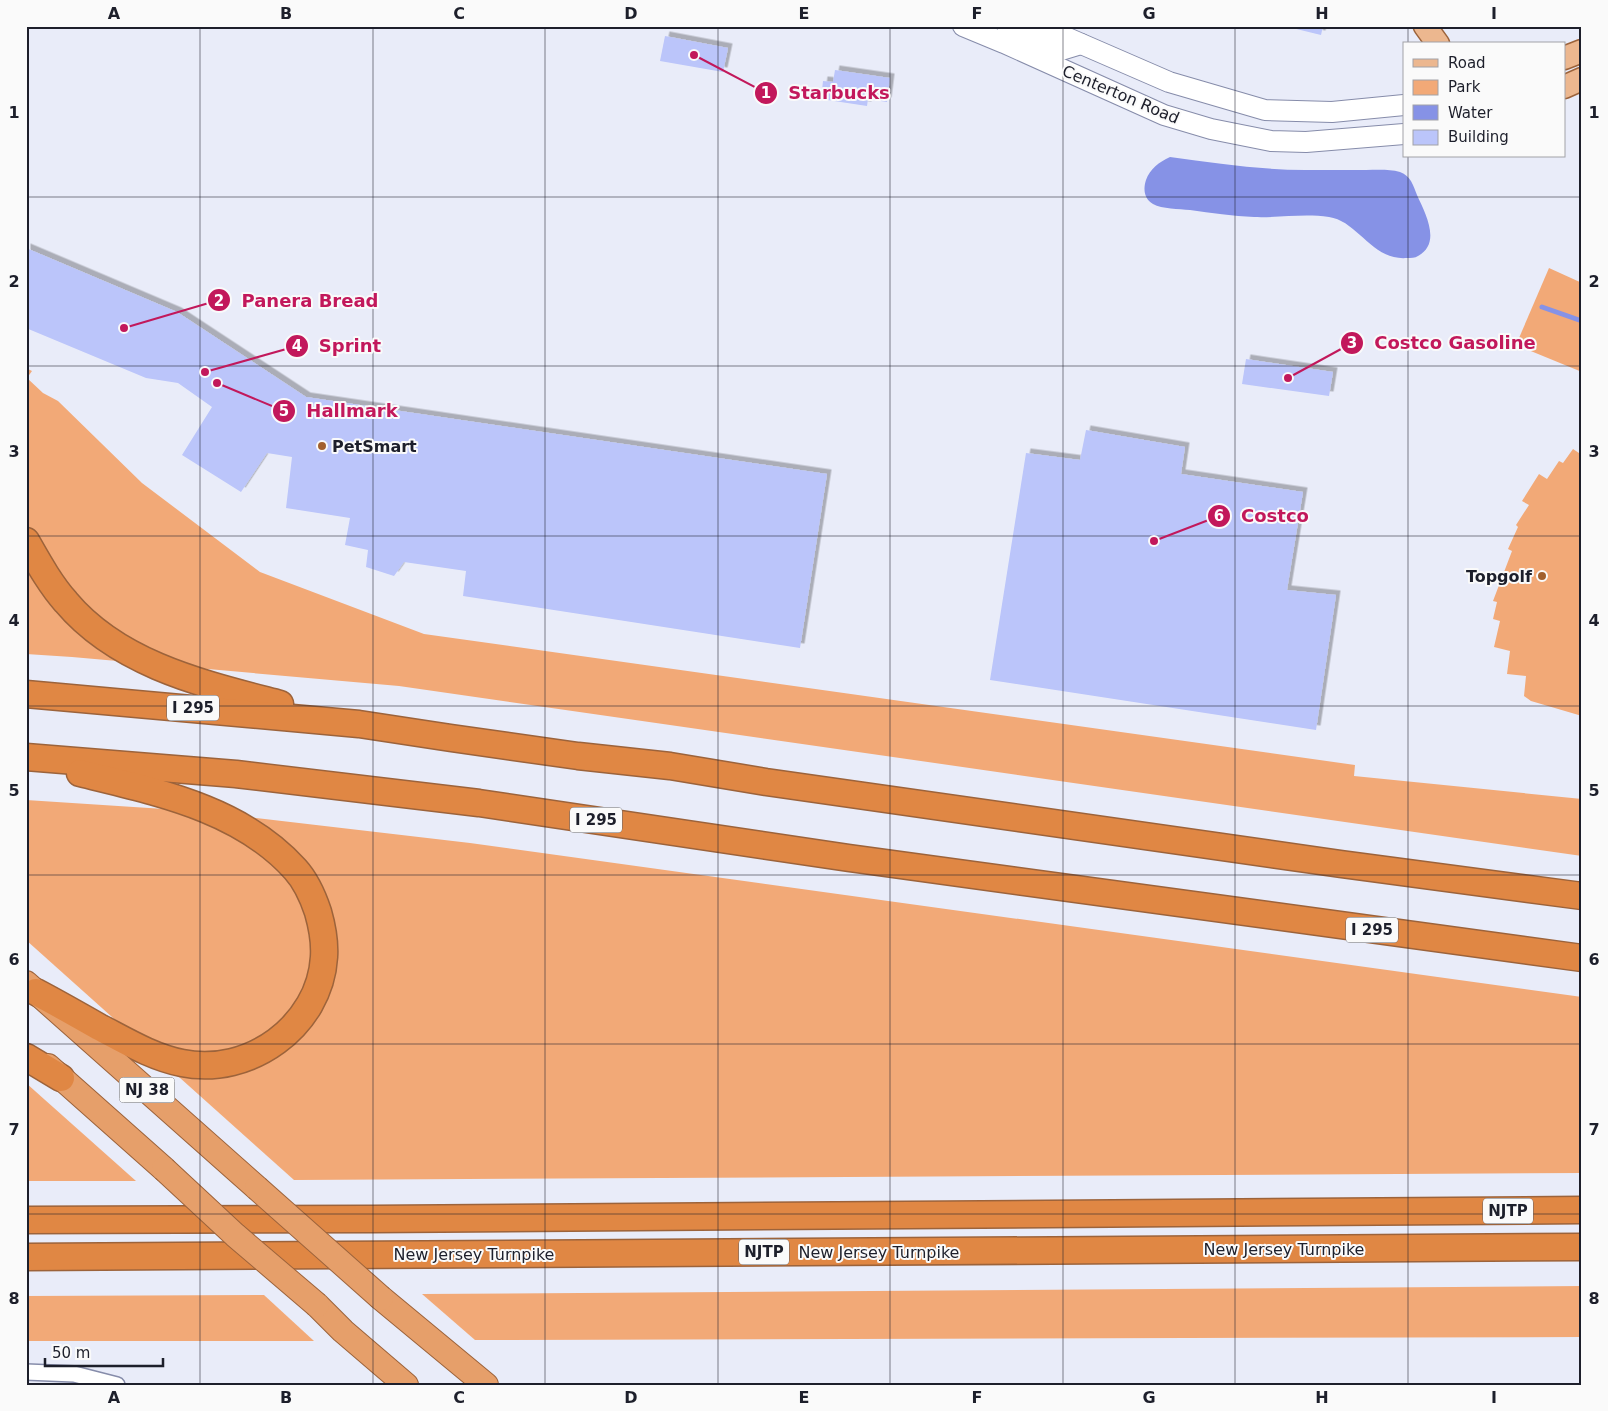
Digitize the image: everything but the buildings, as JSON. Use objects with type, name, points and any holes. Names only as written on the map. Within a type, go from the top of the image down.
[{"type":"highway","points":[[26,541],[44,572],[66,602],[92,628],[130,652],[154,665],[221,688],[359,724]]},
{"type":"highway","name":"I 295","points":[[26,694],[359,724],[451,738],[670,766],[766,782],[1341,864],[1582,896]]},
{"type":"highway","points":[[26,758],[173,796],[209,810],[241,826],[270,846],[296,870],[313,898],[322,928],[324,957],[319,985],[306,1011],[288,1033],[265,1050],[239,1062],[211,1066],[183,1064],[154,1055],[126,1042],[31,987]]},
{"type":"highway","name":"I 295","points":[[26,758],[236,774],[479,803],[849,858],[1582,958]]},
{"type":"highway","name":"NJ 38","points":[[31,987],[382,1298],[486,1385]]},
{"type":"highway","name":"NJ 38","points":[[26,1046],[235,1235],[406,1385]]},
{"type":"highway","points":[[26,1057],[61,1078]]},
{"type":"highway","name":"NJTP","points":[[26,1220],[1582,1210]]},
{"type":"highway","name":"New Jersey Turnpike","points":[[26,1257],[1582,1247]]},
{"type":"main road","name":"Centerton Road","points":[[963,26],[1004,42],[1164,115],[1211,128],[1271,141],[1306,142],[1403,134]]},
{"type":"main road","points":[[999,26],[1058,51],[1081,44]]},
{"type":"main road","name":"Centerton Road","points":[[1040,26],[1169,82],[1265,110],[1332,112],[1403,105]]},
{"type":"main road","points":[[1424,26],[1426,42]]},
{"type":"main road","points":[[1424,26],[1436,42]]},
{"type":"main road","points":[[1566,57],[1582,51]]},
{"type":"main road","points":[[1566,86],[1582,79]]},
{"type":"street","points":[[26,1372],[74,1374],[117,1385]]},
{"type":"green space","points":[[1549,268],[1582,283],[1582,372],[1516,345]]},
{"type":"green space","points":[[26,368],[32,371],[27,378],[43,393],[58,401],[142,483],[260,572],[424,634],[1355,765],[1354,776],[1582,799],[1582,856],[399,686],[26,654]]},
{"type":"green space","name":"Topgolf","points":[[1573,449],[1582,455],[1582,716],[1531,701],[1524,696],[1526,676],[1507,674],[1510,651],[1494,647],[1500,621],[1493,619],[1497,602],[1493,601],[1512,551],[1508,549],[1518,527],[1516,525],[1529,505],[1522,501],[1539,474],[1547,479],[1559,461],[1563,463]]},
{"type":"green space","points":[[26,800],[195,811],[470,843],[1582,997],[1582,1173],[294,1180],[26,940]]},
{"type":"green space","points":[[26,1083],[136,1181],[26,1181]]},
{"type":"green space","points":[[1582,1286],[1582,1337],[475,1340],[422,1294]]},
{"type":"green space","points":[[264,1295],[314,1341],[26,1341],[26,1296]]},
{"type":"water","points":[[1170,157],[1271,169],[1392,170],[1400,172],[1411,181],[1424,210],[1430,227],[1429,244],[1417,257],[1395,257],[1375,247],[1349,226],[1329,217],[1310,215],[1246,217],[1157,206],[1146,197],[1146,180],[1155,166]]},
{"type":"waterway","points":[[1542,307],[1582,321]]},
{"type":"place","name":"Starbucks","points":[[694,55]]},
{"type":"place","name":"Panera Bread","points":[[124,328]]},
{"type":"place","name":"Sprint","points":[[205,372]]},
{"type":"place","name":"Costco Gasoline","points":[[1288,378]]},
{"type":"place","name":"Hallmark","points":[[217,383]]},
{"type":"place","name":"PetSmart","points":[[322,446]]},
{"type":"place","name":"Costco","points":[[1154,541]]},
{"type":"place","name":"Topgolf","points":[[1542,576]]}]
